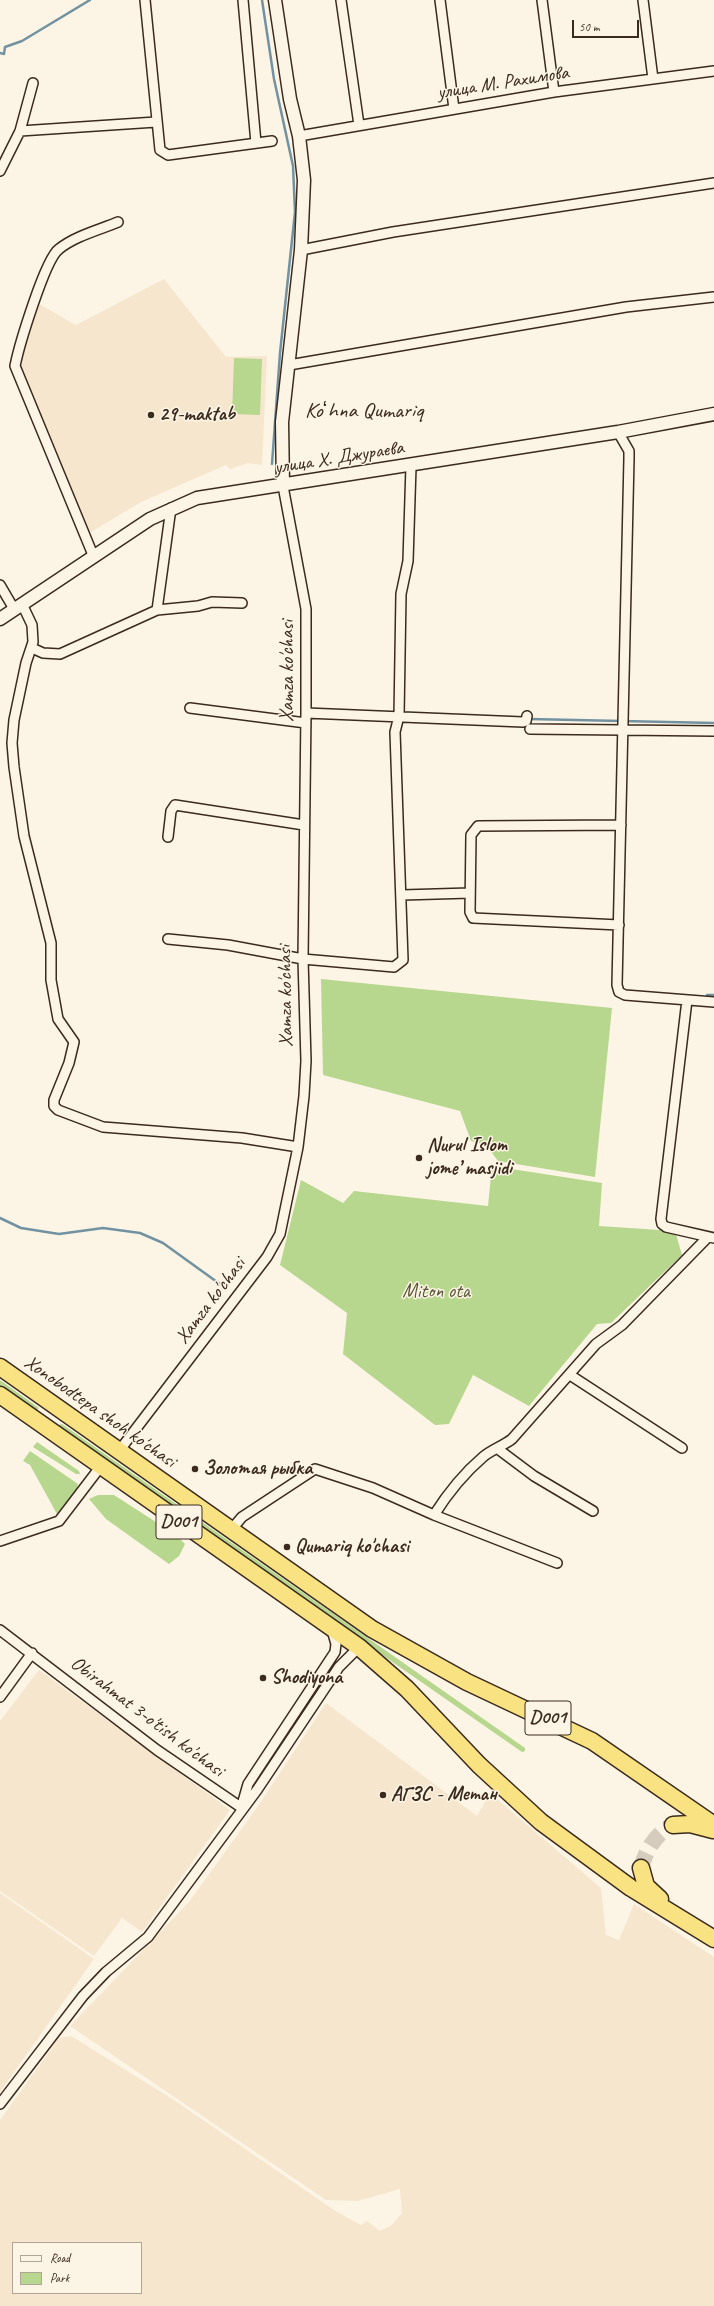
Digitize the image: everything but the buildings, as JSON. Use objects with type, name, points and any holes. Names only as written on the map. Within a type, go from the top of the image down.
[{"type":"highway","name":"Xonobodtepa shoh ko'chasi","points":[[0,1367],[372,1629],[467,1682],[592,1741],[714,1826]]},
{"type":"highway","name":"D001","points":[[0,1395],[359,1647],[407,1689],[479,1765],[541,1822],[631,1888],[714,1939]]},
{"type":"highway","points":[[49,1429],[50,1417],[55,1412],[63,1411]]},
{"type":"highway","points":[[673,1825],[690,1824],[714,1831]]},
{"type":"highway","points":[[641,1868],[644,1882],[649,1890],[692,1925]]},
{"type":"street","points":[[145,0],[160,150],[168,155],[272,141]]},
{"type":"street","points":[[243,0],[256,143]]},
{"type":"street","points":[[275,0],[290,99],[299,136],[304,180],[301,250],[282,422],[283,486]]},
{"type":"street","points":[[341,0],[359,125]]},
{"type":"street","points":[[440,0],[454,109]]},
{"type":"street","points":[[542,0],[554,92]]},
{"type":"street","points":[[643,0],[653,80]]},
{"type":"street","name":"улица М. Рахимова","points":[[299,136],[554,92],[714,71]]},
{"type":"street","points":[[0,171],[20,131],[33,83]]},
{"type":"street","points":[[20,131],[156,122]]},
{"type":"street","points":[[301,250],[393,232],[714,183]]},
{"type":"street","points":[[93,555],[15,366],[20,340],[52,256],[65,244],[118,222]]},
{"type":"street","points":[[289,365],[626,307],[714,297]]},
{"type":"street","name":"улица Х. Джураева","points":[[0,619],[93,555],[150,519],[171,508],[197,498],[411,466],[618,432],[714,414]]},
{"type":"street","points":[[618,432],[626,444],[629,458],[624,731],[617,985],[619,992],[625,995],[714,1002]]},
{"type":"street","points":[[168,939],[228,945],[302,959],[394,966],[399,965],[403,960],[402,895],[395,732],[399,716],[401,594],[408,561],[411,466]]},
{"type":"street","name":"Xamza ko'chasi","points":[[119,1451],[267,1257],[280,1234],[298,1147],[306,1066],[302,959],[306,723],[306,609],[283,486]]},
{"type":"street","points":[[157,610],[171,508]]},
{"type":"street","points":[[0,585],[32,625],[32,648],[26,663],[14,720],[12,743],[24,836],[51,943],[51,980],[58,1019],[74,1042],[69,1063],[54,1100],[54,1106],[58,1110],[103,1127],[242,1138],[298,1147]]},
{"type":"street","points":[[32,648],[43,653],[60,654],[157,610],[212,602],[242,603]]},
{"type":"street","points":[[190,708],[306,723]]},
{"type":"street","points":[[306,713],[523,722],[526,721],[528,716]]},
{"type":"street","points":[[530,729],[714,731]]},
{"type":"street","points":[[168,837],[171,811],[175,806],[304,825]]},
{"type":"street","points":[[619,925],[473,918],[470,912],[471,835],[478,826],[621,824]]},
{"type":"street","points":[[402,895],[470,893]]},
{"type":"street","points":[[687,1000],[661,1219],[662,1224],[666,1227],[711,1238]]},
{"type":"street","points":[[434,1515],[450,1490],[484,1456],[498,1449],[512,1439],[596,1344],[622,1325],[711,1238]]},
{"type":"street","points":[[570,1375],[682,1448]]},
{"type":"street","points":[[498,1449],[534,1476],[593,1511]]},
{"type":"street","points":[[0,1541],[59,1521],[101,1466]]},
{"type":"street","points":[[231,1530],[242,1517],[315,1469],[373,1488],[434,1515],[557,1563]]},
{"type":"street","name":"Obirahmat 3-o'tish ko'chasi","points":[[242,1808],[248,1784],[335,1652],[335,1634],[329,1625]]},
{"type":"street","name":"Obirahmat 3-o'tish ko'chasi","points":[[0,1630],[157,1750],[242,1808]]},
{"type":"street","name":"Obirahmat 3-o'tish ko'chasi","points":[[0,2104],[90,1988],[148,1937],[242,1808],[257,1790],[339,1667],[359,1647]]},
{"type":"street","points":[[0,1697],[32,1653]]},
{"type":"shaded area","name":"29-maktab","points":[[164,279],[226,357],[267,356],[262,465],[248,463],[230,469],[226,465],[141,502],[86,535],[63,482],[20,366],[20,358],[39,304],[76,325]]},
{"type":"shaded area","points":[[39,1670],[230,1810],[142,1932],[122,1918],[94,1956],[0,1891],[0,1721]]},
{"type":"shaded area","points":[[326,1703],[477,1816],[490,1793],[601,1888],[606,1935],[619,1940],[634,1904],[714,1957],[714,2306],[0,2306],[0,2120],[59,2038],[71,2036],[174,2100],[337,2212],[361,2225],[367,2221],[380,2231],[392,2225],[402,2213],[400,2189],[358,2201],[326,2200],[70,2026],[189,1902],[258,1806]]},
{"type":"shaded area","points":[[0,1893],[94,1959],[0,2092]]},
{"type":"green space","points":[[234,358],[262,359],[260,415],[232,414]]},
{"type":"green space","points":[[321,979],[612,1008],[595,1177],[498,1161],[486,1145],[471,1141],[460,1111],[323,1075]]},
{"type":"green space","name":"Miton ota","points":[[492,1166],[602,1183],[599,1226],[675,1231],[682,1255],[611,1323],[597,1324],[529,1406],[473,1375],[449,1424],[435,1425],[343,1354],[347,1313],[280,1265],[301,1180],[343,1203],[354,1191],[488,1206]]},
{"type":"green space","points":[[0,1380],[39,1408],[35,1413],[0,1388]]},
{"type":"green space","points":[[62,1424],[525,1748],[525,1751],[522,1752],[57,1429],[58,1425]]},
{"type":"green space","points":[[37,1442],[79,1471],[80,1474],[76,1474],[33,1447]]},
{"type":"green space","points":[[30,1451],[78,1484],[77,1488],[57,1514],[30,1465],[23,1461]]},
{"type":"green space","points":[[98,1495],[114,1495],[176,1535],[185,1544],[179,1556],[169,1564],[106,1519],[89,1499]]},
{"type":"waterway","points":[[0,53],[4,54],[5,47],[22,41],[90,0]]},
{"type":"waterway","points":[[262,0],[274,79],[293,166],[295,212],[280,353],[272,464]]},
{"type":"waterway","points":[[529,719],[714,723]]},
{"type":"waterway","points":[[707,995],[714,995]]},
{"type":"waterway","points":[[0,1218],[21,1228],[59,1234],[103,1228],[140,1233],[163,1243],[224,1287]]},
{"type":"tunnel","points":[[641,1868],[652,1843],[661,1833],[673,1825]]},
{"type":"place","name":"29-maktab","points":[[151,415]]},
{"type":"place","name":"Nurul Islom jome’ masjidi","points":[[419,1158]]},
{"type":"place","name":"Золотая рыбка","points":[[195,1469]]},
{"type":"place","name":"Qumariq ko'chasi","points":[[287,1547]]},
{"type":"place","name":"Shodiyona","points":[[263,1678]]},
{"type":"place","name":"АГЗС - Метан","points":[[383,1795]]},
{"type":"district","name":"Koʻhna Qumariq","points":[[364,411]]}]
